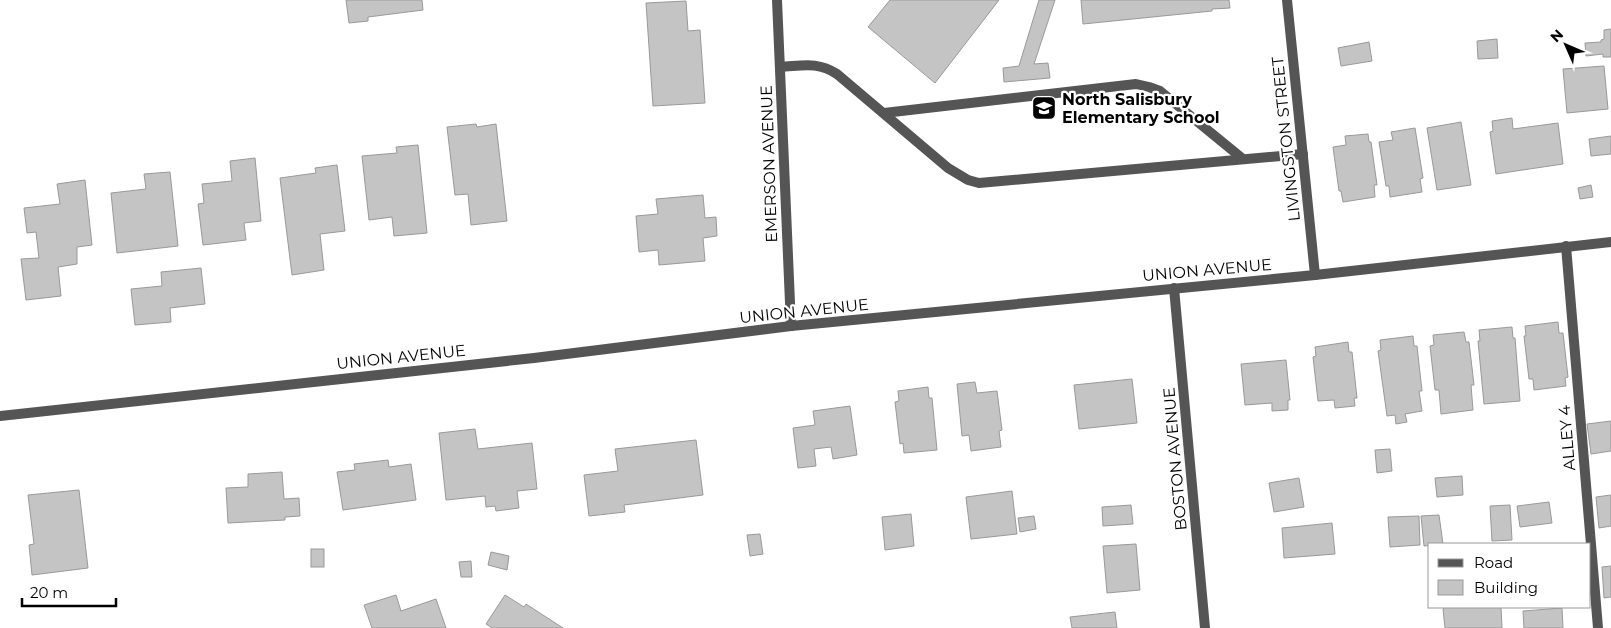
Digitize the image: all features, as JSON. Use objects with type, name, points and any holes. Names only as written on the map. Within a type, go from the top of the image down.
[{"type":"street","name":"EMERSON AVENUE","points":[[777,0],[791,326]]},
{"type":"street","name":"LIVINGSTON STREET","points":[[1287,0],[1315,275]]},
{"type":"street","points":[[780,67],[819,65],[828,68],[952,171],[968,180],[979,183],[1303,154]]},
{"type":"street","points":[[884,113],[1136,84],[1149,86],[1160,91],[1244,159]]},
{"type":"street","name":"UNION AVENUE","points":[[0,416],[534,358],[791,326],[1315,275],[1611,242]]},
{"type":"street","name":"ALLEY 4","points":[[1566,246],[1591,543]]},
{"type":"street","name":"BOSTON AVENUE","points":[[1174,288],[1205,628]]},
{"type":"street","name":"ALLEY 4","points":[[1591,544],[1598,628]]},
{"type":"building","points":[[346,0],[422,0],[423,10],[368,17],[368,21],[349,23]]},
{"type":"building","points":[[890,0],[999,0],[935,83],[868,27]]},
{"type":"building","points":[[1039,0],[1055,0],[1034,64],[1048,63],[1050,78],[1004,82],[1003,68],[1019,66]]},
{"type":"building","points":[[1081,0],[1229,0],[1230,8],[1083,24]]},
{"type":"building","points":[[686,1],[688,31],[700,30],[705,103],[653,106],[646,3]]},
{"type":"building","points":[[1611,29],[1611,57],[1603,57],[1603,54],[1586,56],[1585,43],[1601,42],[1604,39],[1604,30]]},
{"type":"building","points":[[1497,39],[1498,58],[1478,59],[1477,41]]},
{"type":"building","points":[[1369,42],[1372,61],[1341,66],[1338,48]]},
{"type":"building","points":[[1604,66],[1608,109],[1567,113],[1563,69]]},
{"type":"building","points":[[1512,118],[1513,129],[1558,123],[1563,164],[1496,174],[1490,132],[1493,131],[1492,121]]},
{"type":"building","points":[[1461,122],[1471,185],[1437,190],[1427,128]]},
{"type":"building","points":[[476,124],[477,127],[496,124],[507,221],[471,225],[468,194],[455,195],[447,127]]},
{"type":"building","points":[[1415,128],[1423,178],[1420,179],[1422,192],[1390,197],[1389,186],[1386,186],[1379,142],[1393,140],[1391,132]]},
{"type":"building","points":[[1368,134],[1369,142],[1371,142],[1377,185],[1374,185],[1375,197],[1343,202],[1341,191],[1339,191],[1333,147],[1346,145],[1345,136]]},
{"type":"building","points":[[1611,136],[1611,154],[1591,156],[1589,139]]},
{"type":"building","points":[[418,145],[427,233],[394,236],[392,217],[369,220],[362,156],[397,153],[396,147]]},
{"type":"building","points":[[255,158],[261,221],[244,223],[246,240],[203,245],[198,204],[204,203],[202,184],[232,181],[230,161]]},
{"type":"building","points":[[337,165],[345,231],[320,234],[324,270],[292,275],[280,178],[316,173],[315,168]]},
{"type":"building","points":[[170,172],[178,246],[117,253],[111,193],[146,189],[144,174]]},
{"type":"building","points":[[85,180],[92,245],[77,247],[77,264],[58,267],[61,296],[26,300],[21,259],[39,258],[36,232],[27,233],[24,208],[60,204],[57,184]]},
{"type":"building","points":[[1591,185],[1593,197],[1580,199],[1578,188]]},
{"type":"building","points":[[703,195],[705,218],[716,217],[717,236],[703,238],[705,261],[659,265],[658,250],[639,252],[636,216],[658,214],[656,199]]},
{"type":"building","points":[[201,268],[205,304],[170,308],[171,322],[135,325],[131,289],[162,286],[161,272]]},
{"type":"building","points":[[1558,322],[1559,333],[1563,333],[1568,377],[1565,378],[1566,386],[1534,390],[1533,379],[1529,379],[1524,336],[1526,336],[1525,326]]},
{"type":"building","points":[[1512,327],[1513,338],[1515,338],[1520,401],[1484,404],[1478,341],[1480,341],[1479,330]]},
{"type":"building","points":[[1464,332],[1466,342],[1469,342],[1474,385],[1471,385],[1473,410],[1441,414],[1439,390],[1435,390],[1430,346],[1434,345],[1433,335]]},
{"type":"building","points":[[1413,336],[1414,346],[1417,346],[1422,391],[1419,391],[1422,411],[1405,414],[1407,422],[1396,424],[1395,415],[1387,416],[1378,351],[1381,350],[1380,340]]},
{"type":"building","points":[[1348,342],[1349,352],[1352,352],[1357,398],[1354,398],[1355,406],[1335,408],[1334,400],[1318,401],[1313,357],[1316,356],[1315,347]]},
{"type":"building","points":[[1286,360],[1290,400],[1288,400],[1288,410],[1272,411],[1272,403],[1245,405],[1241,364]]},
{"type":"building","points":[[1132,379],[1137,423],[1079,429],[1074,385]]},
{"type":"building","points":[[975,382],[977,393],[997,391],[1002,430],[999,431],[1001,447],[971,451],[969,435],[962,436],[957,384]]},
{"type":"building","points":[[928,387],[929,398],[932,398],[937,450],[904,453],[903,443],[900,444],[895,402],[899,401],[898,391]]},
{"type":"building","points":[[850,406],[857,455],[833,459],[831,447],[814,449],[816,466],[798,468],[793,428],[815,425],[813,411]]},
{"type":"building","points":[[1611,421],[1611,451],[1591,454],[1587,424]]},
{"type":"building","points":[[475,429],[478,449],[532,443],[537,489],[517,491],[519,508],[496,511],[495,506],[486,507],[485,496],[446,500],[439,433]]},
{"type":"building","points":[[696,440],[703,495],[624,505],[625,512],[589,516],[584,475],[618,471],[615,449]]},
{"type":"building","points":[[1390,449],[1392,471],[1377,473],[1375,450]]},
{"type":"building","points":[[388,460],[389,467],[411,464],[416,500],[343,510],[337,472],[355,470],[354,464]]},
{"type":"building","points":[[282,472],[284,499],[299,498],[300,516],[285,517],[285,520],[228,523],[226,488],[248,487],[248,474]]},
{"type":"building","points":[[1462,476],[1463,495],[1437,497],[1435,478]]},
{"type":"building","points":[[1299,478],[1304,507],[1274,512],[1269,483]]},
{"type":"building","points":[[79,490],[88,568],[32,575],[29,545],[34,544],[28,495]]},
{"type":"building","points":[[1012,491],[1017,534],[971,539],[966,497]]},
{"type":"building","points":[[1611,495],[1611,526],[1599,528],[1596,497]]},
{"type":"building","points":[[1549,502],[1552,523],[1520,527],[1517,506]]},
{"type":"building","points":[[1131,505],[1133,524],[1103,526],[1102,507]]},
{"type":"building","points":[[1510,505],[1512,540],[1492,541],[1490,506]]},
{"type":"building","points":[[911,514],[914,546],[885,550],[882,517]]},
{"type":"building","points":[[1439,515],[1443,543],[1428,543],[1428,546],[1424,546],[1421,516]]},
{"type":"building","points":[[1034,516],[1036,529],[1020,532],[1018,518]]},
{"type":"building","points":[[1419,516],[1420,545],[1390,547],[1388,517]]},
{"type":"building","points":[[1332,523],[1335,554],[1284,558],[1282,528]]},
{"type":"building","points":[[760,534],[763,554],[750,556],[747,535]]},
{"type":"building","points":[[1136,544],[1140,590],[1107,593],[1103,546]]},
{"type":"building","points":[[311,549],[324,549],[324,567],[311,567]]},
{"type":"building","points":[[491,552],[509,556],[507,570],[488,565]]},
{"type":"building","points":[[471,561],[472,577],[461,577],[459,562]]},
{"type":"building","points":[[1611,566],[1611,597],[1604,598],[1602,567]]},
{"type":"building","points":[[396,595],[401,611],[436,599],[446,628],[372,628],[364,605]]},
{"type":"building","points":[[505,595],[524,607],[526,604],[563,628],[492,628],[486,624]]},
{"type":"building","points":[[1501,608],[1502,628],[1445,628],[1443,609]]},
{"type":"building","points":[[1562,608],[1563,628],[1524,628],[1523,611]]},
{"type":"building","points":[[1115,612],[1117,628],[1072,628],[1070,617]]},
{"type":"place","name":"North Salisbury Elementary School","points":[[1044,108]]}]
